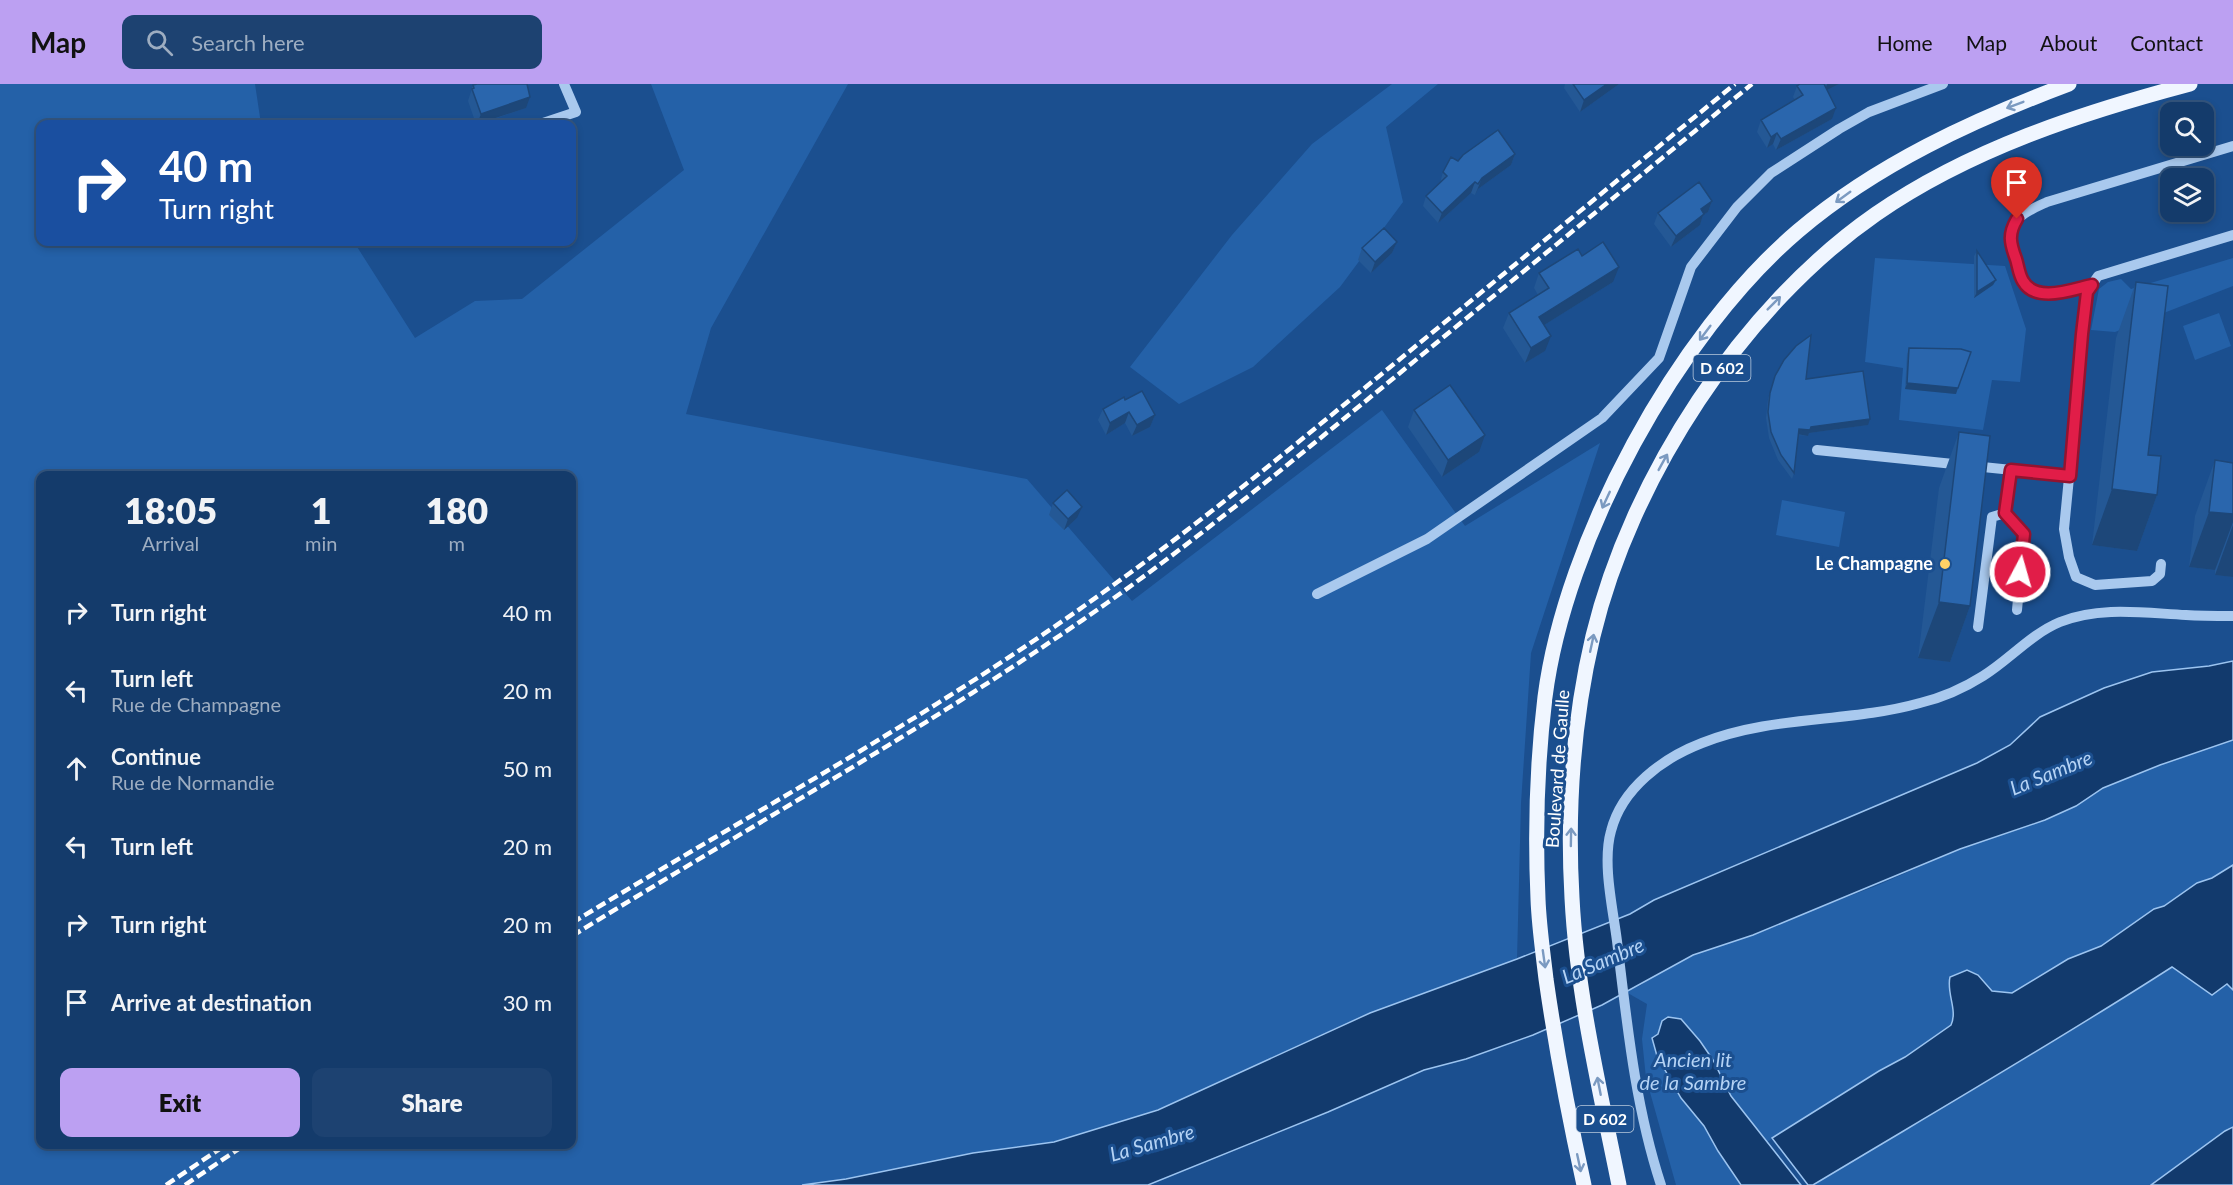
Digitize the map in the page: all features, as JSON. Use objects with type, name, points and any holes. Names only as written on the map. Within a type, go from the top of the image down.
[{"type":"main road","name":"Boulevard de Gaulle","points":[[1584,1185],[1559,1065],[1544,960],[1538,901],[1537,819],[1545,695],[1554,651],[1577,570],[1598,519],[1638,437],[1677,371],[1707,330],[1757,270],[1799,230],[1890,166],[1935,141],[1996,112],[2069,84]]},
{"type":"main road","name":"Boulevard de Gaulle","points":[[1619,1185],[1592,1054],[1574,935],[1571,895],[1572,791],[1582,690],[1593,636],[1604,596],[1625,539],[1648,489],[1681,430],[1731,354],[1763,314],[1804,273],[1878,213],[1971,160],[2067,120],[2190,84]]},
{"type":"street","points":[[552,120],[576,112],[564,84]]},
{"type":"street","points":[[1317,594],[1427,539],[1602,418],[1659,358],[1691,267],[1737,207],[1771,173],[1869,112],[1943,84]]},
{"type":"street","points":[[2092,285],[2055,293],[2040,292],[2030,288],[2023,281],[2009,239],[2011,229],[2017,219],[2029,210],[2047,202],[2233,146]]},
{"type":"street","points":[[2161,564],[2160,574],[2152,581],[2095,585],[2076,577],[2069,557],[2064,530],[2087,292],[2098,276],[2233,235]]},
{"type":"street","points":[[1817,450],[2070,476]]},
{"type":"street","points":[[2005,513],[2011,470]]},
{"type":"street","points":[[2005,513],[2024,534],[2017,610]]},
{"type":"street","points":[[1978,627],[1992,517],[2005,513]]},
{"type":"street","points":[[1661,1185],[1639,1099],[1611,895],[1608,853],[1611,830],[1621,808],[1635,787],[1659,765],[1702,743],[1740,731],[1923,703],[1983,676],[2025,643],[2059,622],[2091,613],[2136,612],[2233,616]]},
{"type":"shaded area","points":[[0,84],[255,84],[260,120],[36,120],[36,246],[357,246],[415,338],[475,301],[522,299],[684,170],[651,84],[848,84],[711,328],[686,414],[1027,479],[1132,601],[1382,410],[1465,526],[1600,443],[1531,653],[1521,803],[1517,959],[1370,1013],[1181,1101],[1106,1128],[1054,1142],[973,1153],[846,1179],[802,1185],[0,1185]]},
{"type":"shaded area","points":[[1392,84],[1438,84],[1386,127],[1403,202],[1340,287],[1253,367],[1179,404],[1130,367],[1232,235],[1312,144]]},
{"type":"shaded area","points":[[1875,258],[2005,266],[2026,329],[2020,382],[1992,380],[1983,430],[1899,420],[1903,368],[1865,362]]},
{"type":"shaded area","points":[[2233,258],[2233,286],[2115,332],[2091,330],[2099,289],[2108,282],[2121,279],[2131,289]]},
{"type":"shaded area","points":[[2219,313],[2231,346],[2195,360],[2183,326]]},
{"type":"shaded area","points":[[1782,500],[1845,512],[1839,547],[1776,535]]},
{"type":"shaded area","points":[[2233,740],[2233,865],[2212,878],[2197,883],[2164,906],[2154,909],[2101,946],[2068,959],[2012,993],[1992,991],[1978,975],[1967,970],[1950,977],[1949,989],[1953,1013],[1951,1025],[1905,1057],[1767,1142],[1731,1096],[1713,1060],[1681,1019],[1659,1028],[1657,1056],[1681,1098],[1704,1126],[1741,1185],[1676,1185],[1646,1078],[1642,1039],[1647,1004],[1626,992],[1693,955],[1876,886],[1960,849],[2045,820],[2076,806],[2103,788],[2160,765]]},
{"type":"shaded area","points":[[2173,967],[2212,995],[2228,984],[2233,990],[2233,1127],[2151,1185],[1813,1185],[2038,1050]]},
{"type":"water","name":"La Sambre","points":[[2233,661],[2233,740],[2160,765],[2103,788],[2076,806],[2045,820],[1960,849],[1753,935],[1693,955],[1602,1005],[1533,1035],[1466,1059],[1424,1070],[1328,1112],[1148,1185],[802,1185],[846,1179],[973,1153],[1054,1142],[1158,1110],[1370,1013],[1517,959],[1630,914],[1654,900],[1977,763],[2010,745],[2040,717],[2104,688],[2152,672]]},
{"type":"water","points":[[2233,865],[2233,990],[2227,984],[2212,995],[2172,967],[1813,1185],[1808,1185],[1772,1138],[1905,1057],[1951,1025],[1953,1013],[1949,989],[1950,977],[1967,970],[1978,975],[1992,991],[2012,993],[2068,959],[2101,946],[2154,909],[2164,906],[2197,883],[2212,878]]},
{"type":"water","name":"Ancien lit de la Sambre","points":[[1668,1017],[1681,1019],[1700,1041],[1713,1060],[1731,1096],[1801,1185],[1741,1185],[1704,1126],[1681,1098],[1657,1056],[1652,1038],[1658,1034],[1662,1021]]},
{"type":"water","points":[[2233,1127],[2233,1185],[2151,1185],[2225,1131]]},
{"type":"building","points":[[527,84],[530,97],[481,114],[472,89],[473,85]]},
{"type":"building","points":[[1573,84],[1607,84],[1584,100]]},
{"type":"building","points":[[1824,84],[1836,108],[1781,139],[1777,133],[1771,137],[1761,120],[1803,95],[1797,86]]},
{"type":"building","points":[[1498,130],[1515,154],[1482,178],[1478,184],[1475,182],[1442,213],[1426,196],[1447,176],[1443,172],[1451,157],[1458,161]]},
{"type":"building","points":[[1699,182],[1712,201],[1701,209],[1704,214],[1676,236],[1658,213]]},
{"type":"building","points":[[1384,228],[1397,242],[1375,262],[1362,248]]},
{"type":"building","points":[[1603,242],[1619,267],[1539,317],[1551,336],[1531,348],[1509,313],[1549,288],[1539,273],[1578,249],[1582,256]]},
{"type":"building","points":[[1977,251],[1996,280],[1977,292]]},
{"type":"building","points":[[2136,282],[2168,286],[2148,455],[2161,456],[2157,495],[2112,489]]},
{"type":"building","points":[[1811,335],[1806,379],[1863,371],[1870,419],[1811,427],[1810,430],[1799,429],[1794,473],[1781,455],[1771,432],[1768,412],[1770,393],[1775,376],[1784,360],[1796,346]]},
{"type":"building","points":[[1909,348],[1961,349],[1971,352],[1958,388],[1907,383]]},
{"type":"building","points":[[1450,385],[1485,435],[1448,460],[1414,410]]},
{"type":"building","points":[[1142,391],[1155,415],[1137,425],[1129,412],[1110,423],[1103,409],[1124,397],[1125,400]]},
{"type":"building","points":[[1959,432],[1990,436],[1970,606],[1939,602]]},
{"type":"building","points":[[2215,460],[2233,463],[2233,514],[2209,512]]},
{"type":"building","points":[[1067,490],[1082,507],[1068,519],[1053,503]]},
{"type":"railway","points":[[576,921],[909,721],[1041,636],[1105,591],[1284,454],[1735,84]]},
{"type":"railway","points":[[576,934],[909,733],[1042,648],[1107,603],[1221,518],[1752,84]]},
{"type":"railway","points":[[166,1185],[220,1149]]},
{"type":"railway","points":[[185,1185],[239,1149]]},
{"type":"place","name":"Le Champagne","points":[[1945,564]]},
{"type":"route","points":[[2017,219],[2011,229],[2009,239],[2023,281],[2030,288],[2040,292],[2055,293],[2092,285],[2087,292],[2082,334],[2070,476],[2011,470],[2005,513],[2024,534],[2020,572]]}]
